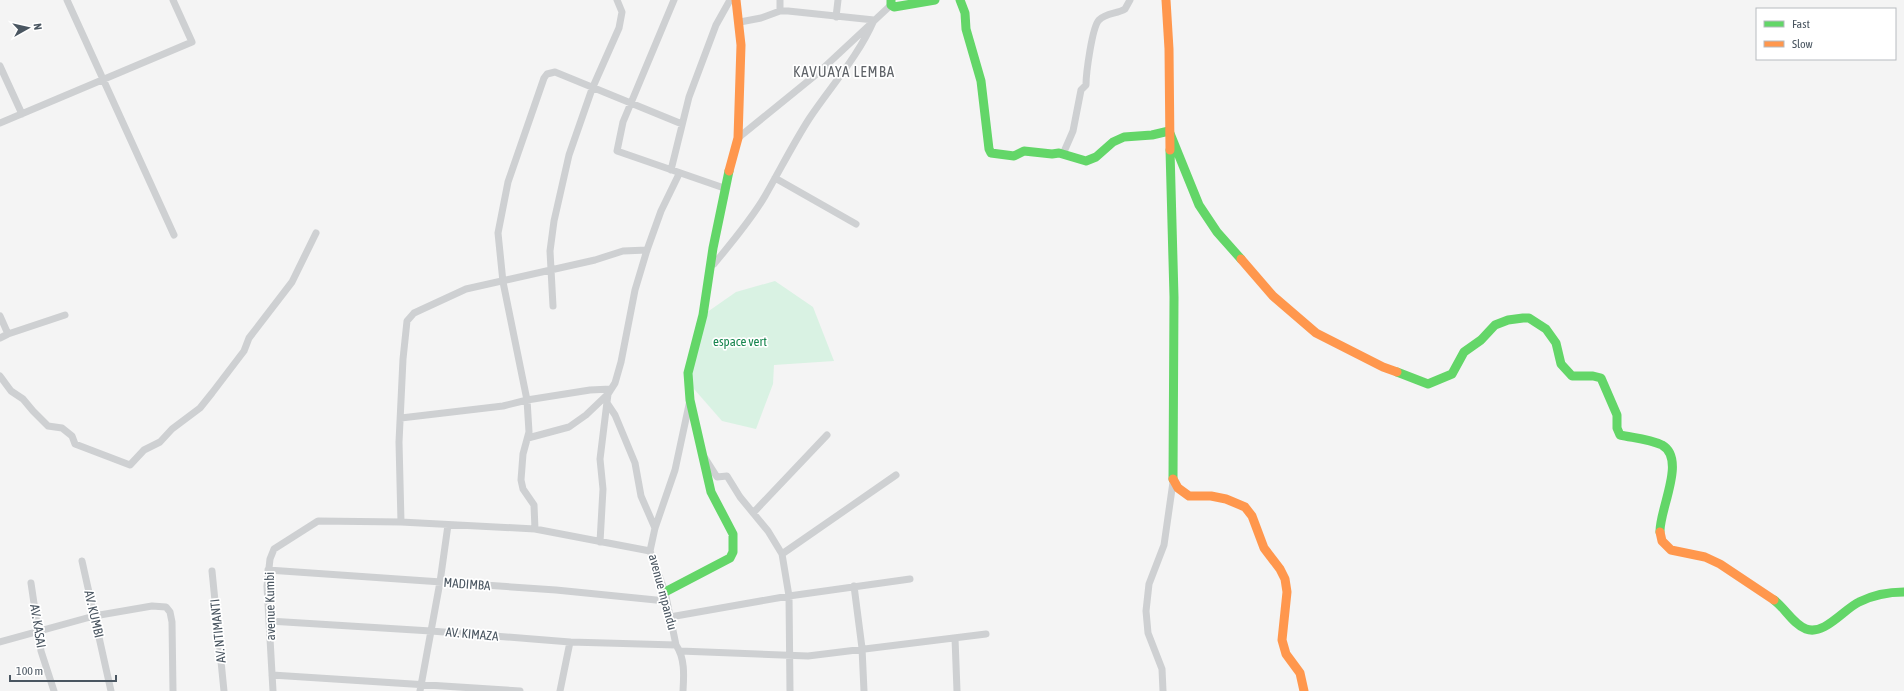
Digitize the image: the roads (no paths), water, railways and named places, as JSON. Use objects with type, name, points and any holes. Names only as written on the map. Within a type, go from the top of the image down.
[{"type":"street","points":[[67,0],[174,235]]},
{"type":"street","points":[[0,123],[192,42],[173,0]]},
{"type":"street","points":[[553,306],[550,251],[554,221],[569,155],[592,89],[619,28],[622,12],[617,0]]},
{"type":"street","points":[[674,0],[619,135],[617,152],[724,188]]},
{"type":"street","points":[[671,170],[689,96],[716,26],[730,0]]},
{"type":"street","points":[[666,596],[730,558],[733,552],[733,534],[711,492],[690,400],[688,372],[703,316],[724,188],[738,138],[741,45],[740,22],[736,0]]},
{"type":"street","points":[[780,0],[780,11]]},
{"type":"street","points":[[836,17],[838,0]]},
{"type":"street","points":[[738,138],[818,73],[891,3],[900,6],[935,0]]},
{"type":"street","points":[[960,0],[965,13],[966,30],[975,56],[981,81],[989,151],[991,154],[1016,156],[1024,151],[1062,154],[1086,161],[1096,157],[1114,142],[1124,137],[1152,135],[1169,131]]},
{"type":"street","points":[[1062,154],[1073,131],[1081,90],[1086,85],[1086,75],[1089,69],[1088,56],[1097,22],[1105,16],[1125,10],[1128,7],[1130,0]]},
{"type":"street","points":[[1163,691],[1162,669],[1148,633],[1146,611],[1149,584],[1164,545],[1172,482],[1174,297],[1169,131],[1169,49],[1166,0]]},
{"type":"street","points":[[740,22],[760,18],[780,11],[874,20]]},
{"type":"street","points":[[714,264],[751,218],[809,119],[848,67],[867,36],[874,20]]},
{"type":"street","points":[[0,66],[22,114]]},
{"type":"street","points":[[535,529],[534,505],[523,489],[521,480],[523,454],[528,438],[527,400],[503,282],[498,233],[501,211],[517,153],[544,78],[547,74],[555,72],[592,89],[682,124]]},
{"type":"street","points":[[1169,131],[1199,205],[1217,232],[1273,296],[1299,320],[1316,333],[1383,367],[1428,384],[1452,374],[1464,352],[1481,340],[1495,325],[1508,320],[1529,318],[1546,329],[1552,337],[1556,343],[1561,364],[1572,376],[1592,376],[1601,378],[1617,415],[1617,428],[1620,434],[1659,444],[1670,452],[1672,463],[1671,474],[1667,497],[1658,523],[1662,541],[1670,549],[1679,554],[1704,556],[1734,571],[1781,606],[1803,628],[1808,630],[1819,629],[1859,602],[1887,594],[1904,592]]},
{"type":"street","points":[[600,542],[603,489],[600,459],[607,403],[621,362],[635,290],[647,250],[661,211],[679,174]]},
{"type":"street","points":[[775,178],[856,224]]},
{"type":"street","points":[[0,376],[11,391],[23,399],[48,426],[62,428],[72,436],[75,444],[130,465],[144,450],[160,442],[172,429],[200,408],[244,351],[248,338],[292,282],[316,233]]},
{"type":"street","points":[[647,250],[623,251],[595,260],[551,269],[503,282],[466,289],[414,313],[407,321],[403,360],[399,448],[401,522],[535,529],[650,551]]},
{"type":"street","points":[[0,338],[65,315]]},
{"type":"street","points":[[0,316],[8,334]]},
{"type":"street","points":[[401,418],[503,406],[527,400],[590,390],[610,392]]},
{"type":"street","points":[[528,438],[569,427],[586,415],[610,392]]},
{"type":"street","name":"avenue mpandu","points":[[683,691],[683,662],[676,644],[666,596],[650,551],[655,528],[675,470],[690,400]]},
{"type":"street","points":[[607,403],[615,415],[635,463],[641,496],[655,528]]},
{"type":"street","points":[[753,513],[827,435]]},
{"type":"street","points":[[702,453],[717,477],[728,476],[730,478],[740,498],[768,531],[782,554],[789,596],[790,691]]},
{"type":"street","points":[[782,554],[896,475]]},
{"type":"street","points":[[1172,482],[1182,492],[1189,496],[1208,496],[1239,504],[1247,509],[1252,516],[1264,548],[1285,578],[1287,590],[1282,619],[1283,647],[1289,661],[1296,666],[1304,691]]},
{"type":"street","name":"avenue Kumbi","points":[[273,691],[268,570],[274,549],[318,521],[401,522]]},
{"type":"street","points":[[421,688],[440,582],[448,525]]},
{"type":"street","name":"AV. KUMBI","points":[[82,561],[110,691]]},
{"type":"street","name":"MADIMBA","points":[[268,570],[666,596]]},
{"type":"street","name":"AV. NTIMANTI","points":[[212,571],[224,691]]},
{"type":"street","points":[[670,617],[789,596],[910,579]]},
{"type":"street","name":"AV. KASAI","points":[[31,583],[41,651],[54,691]]},
{"type":"street","points":[[854,586],[862,648],[864,691]]},
{"type":"street","points":[[0,642],[38,630],[94,616],[152,606],[166,607],[170,612],[172,622],[173,691]]},
{"type":"street","name":"AV. KIMAZA","points":[[269,621],[431,631],[570,642],[676,644]]},
{"type":"street","points":[[680,651],[808,656],[862,648],[986,634]]},
{"type":"street","points":[[955,638],[957,691]]},
{"type":"street","points":[[560,691],[570,642]]},
{"type":"street","points":[[272,675],[421,688],[520,691]]},
{"type":"district","name":"KAVUAYA LEMBA","points":[[844,71]]},
{"type":"park label","name":"espace vert","points":[[740,341]]}]
